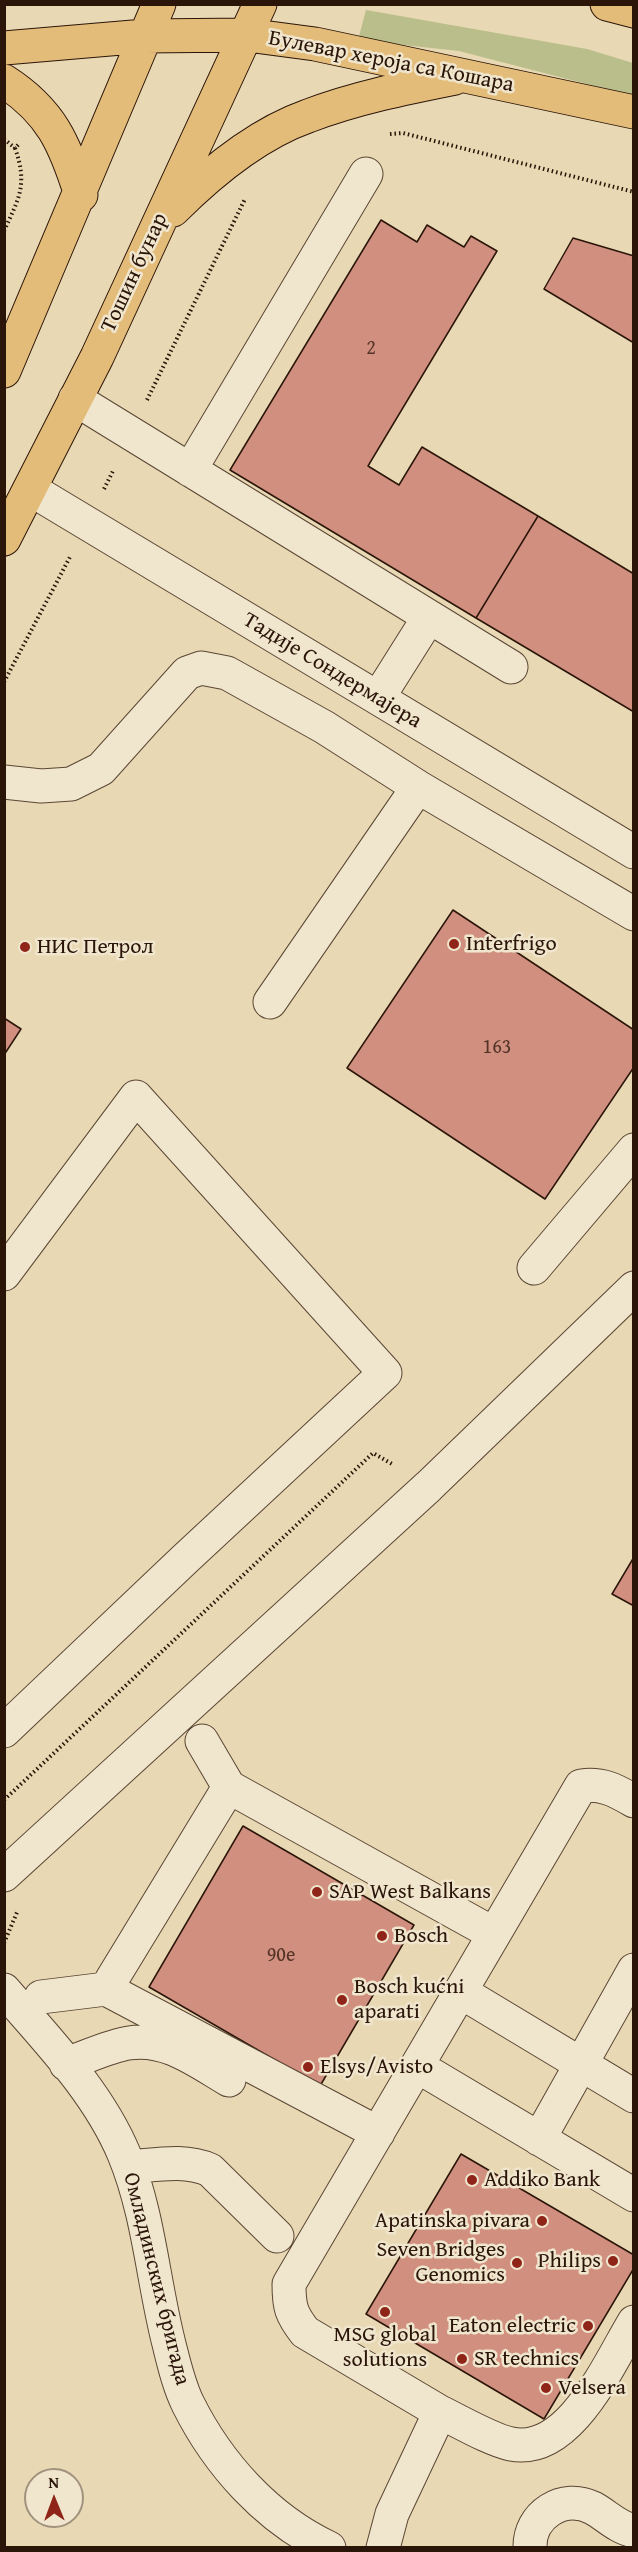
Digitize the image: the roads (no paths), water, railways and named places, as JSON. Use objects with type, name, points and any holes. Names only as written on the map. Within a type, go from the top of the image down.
[{"type":"main road","points":[[4,371],[81,195],[159,4]]},
{"type":"main road","name":"Тошин бунар","points":[[4,539],[75,399],[260,4]]},
{"type":"main road","points":[[607,4],[633,11]]},
{"type":"main road","name":"Булевар хероја са Кошара","points":[[4,48],[145,36],[247,34],[465,75],[633,112]]},
{"type":"main road","points":[[157,225],[211,175],[259,140],[306,116],[393,91],[465,75]]},
{"type":"main road","points":[[4,81],[45,116],[68,153],[81,195]]},
{"type":"street","points":[[190,470],[366,174]]},
{"type":"street","points":[[75,399],[511,668]]},
{"type":"street","name":"Тадије Сондермајера","points":[[30,489],[633,852]]},
{"type":"street","points":[[378,698],[429,617]]},
{"type":"street","points":[[4,782],[41,786],[71,784],[101,769],[187,673],[201,668],[227,673],[324,727],[418,787],[633,914]]},
{"type":"street","points":[[270,1002],[418,787]]},
{"type":"street","points":[[4,1274],[136,1097],[386,1373],[4,1731]]},
{"type":"street","points":[[534,1268],[633,1150]]},
{"type":"street","points":[[4,1875],[429,1486],[633,1288]]},
{"type":"street","points":[[202,1741],[229,1787],[494,1934]]},
{"type":"street","points":[[633,1801],[611,1788],[595,1784],[581,1786],[289,2284],[289,2305],[294,2318],[305,2332],[440,2412],[510,2444],[529,2446],[552,2436],[570,2421],[587,2400],[633,2322]]},
{"type":"street","points":[[106,1989],[229,1787]]},
{"type":"street","points":[[539,2139],[633,1970]]},
{"type":"street","points":[[41,1997],[106,1989],[378,2133]]},
{"type":"street","name":"Омладинских бригада","points":[[4,1990],[66,2064],[101,2112],[129,2167],[145,2229],[168,2342],[188,2403],[215,2448],[252,2493],[271,2511],[329,2547]]},
{"type":"street","points":[[461,1992],[633,2096]]},
{"type":"street","points":[[66,2064],[128,2043],[151,2042],[177,2050],[229,2080]]},
{"type":"street","points":[[417,2066],[633,2195]]},
{"type":"street","points":[[129,2167],[180,2162],[196,2164],[210,2170],[277,2236]]},
{"type":"street","points":[[383,2547],[392,2514],[440,2412]]},
{"type":"street","points":[[530,2547],[534,2524],[545,2513],[564,2504],[581,2504],[592,2508],[633,2530]]},
{"type":"place","name":"Interfrigo","points":[[454,944]]},
{"type":"place","name":"НИС Петрол","points":[[25,947]]},
{"type":"place","name":"SAP West Balkans","points":[[317,1892]]},
{"type":"place","name":"Bosch","points":[[382,1936]]},
{"type":"place","name":"Bosch kućni aparati","points":[[342,2000]]},
{"type":"place","name":"Elsys/Avisto","points":[[308,2067]]},
{"type":"place","name":"Addiko Bank","points":[[472,2180]]},
{"type":"place","name":"Apatinska pivara","points":[[542,2221]]},
{"type":"place","name":"Philips","points":[[613,2261]]},
{"type":"place","name":"Seven Bridges Genomics","points":[[517,2263]]},
{"type":"place","name":"MSG global solutions","points":[[385,2312]]},
{"type":"place","name":"Eaton electric","points":[[588,2326]]},
{"type":"place","name":"SR technics","points":[[462,2359]]},
{"type":"place","name":"Velsera","points":[[546,2388]]}]
